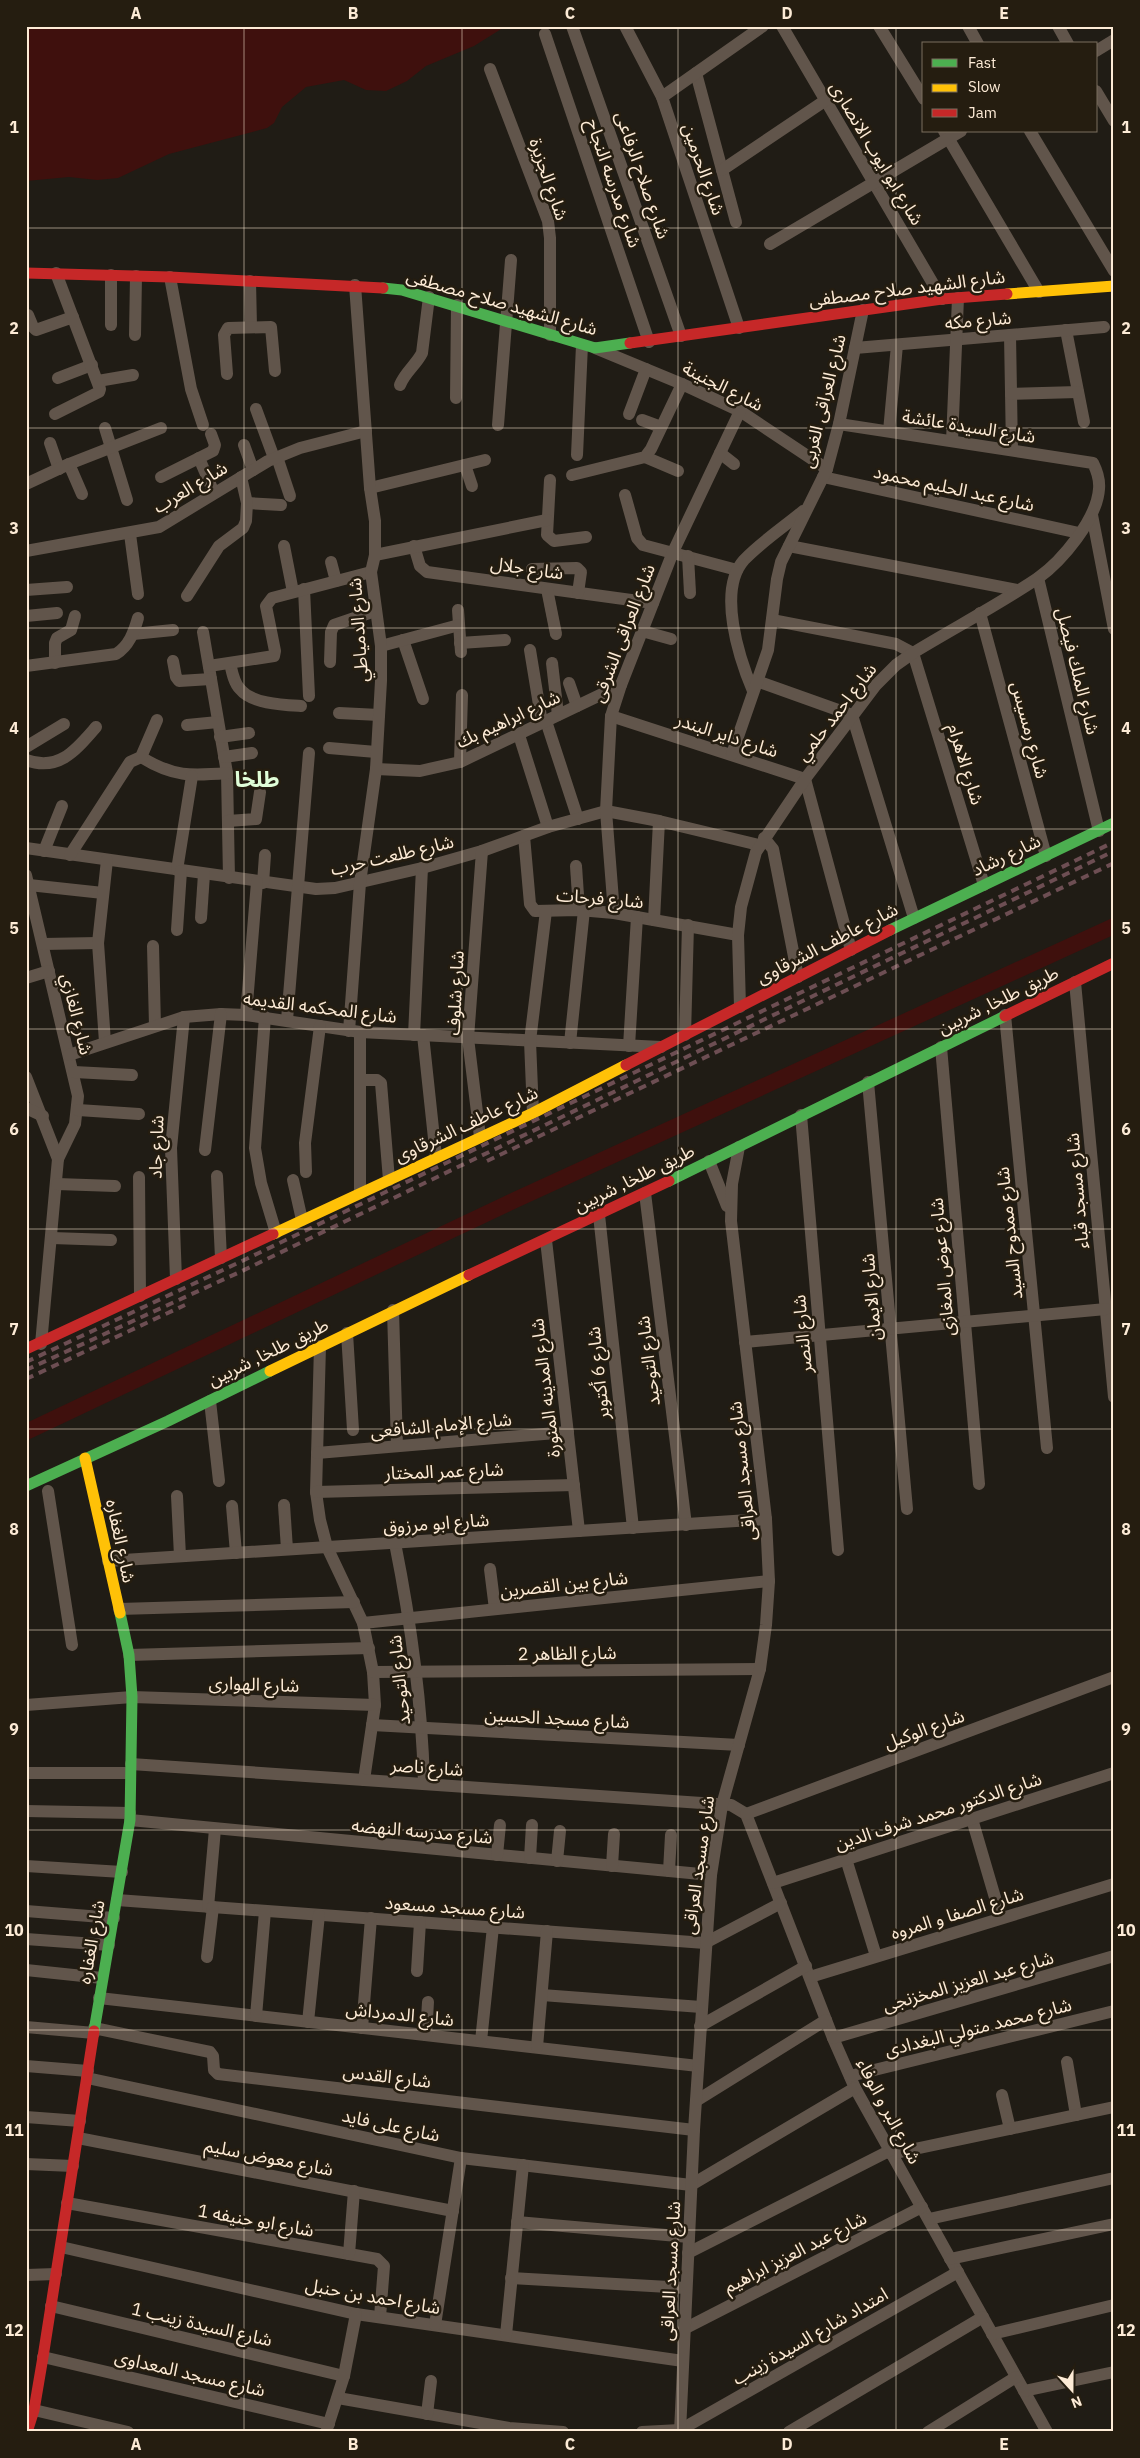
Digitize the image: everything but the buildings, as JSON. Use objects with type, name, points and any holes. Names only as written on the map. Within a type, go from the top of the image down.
[{"type":"main road","name":"شارع الشهيد صلاح مصطفى","points":[[26,274],[56,273],[170,277],[402,290],[595,348],[649,342],[942,299],[1114,286]]},
{"type":"main road","name":"شارع رشاد","points":[[914,918],[1114,823]]},
{"type":"main road","name":"شارع عاطف الشرقاوى","points":[[26,1349],[41,1344],[276,1232],[533,1113],[914,918]]},
{"type":"main road","name":"طريق طلخا, شربين","points":[[26,1486],[210,1401],[393,1310],[645,1193],[941,1046],[1114,963]]},
{"type":"main road","name":"طريق طلخا, شربين","points":[[84,1473],[153,1434],[168,1421]]},
{"type":"main road","name":"شارع الغفاره","points":[[27,2432],[34,2410],[44,2357],[102,1978],[122,1872],[130,1817],[132,1697],[128,1655],[108,1561],[84,1473],[86,1458]]},
{"type":"main road","points":[[34,1498],[52,1489]]},
{"type":"street","name":"شارع صلاح الرفاعى","points":[[572,26],[681,336]]},
{"type":"street","name":"شارع الحرمين","points":[[626,26],[662,97],[739,328]]},
{"type":"street","points":[[662,97],[763,26]]},
{"type":"street","name":"شارع ابو ايوب الانصارى","points":[[782,26],[942,299]]},
{"type":"street","points":[[879,26],[922,96]]},
{"type":"street","points":[[968,26],[977,42]]},
{"type":"street","points":[[1058,26],[1067,42]]},
{"type":"street","name":"شارع مدرسه النجاح","points":[[545,34],[649,342]]},
{"type":"street","points":[[1098,50],[1114,40]]},
{"type":"street","name":"شارع الجزيرة","points":[[490,69],[548,221],[550,238],[550,335]]},
{"type":"street","points":[[696,73],[736,222]]},
{"type":"street","points":[[1098,94],[1114,121]]},
{"type":"street","points":[[722,170],[826,100]]},
{"type":"street","points":[[1031,132],[1114,271]]},
{"type":"street","points":[[770,244],[875,182],[946,135],[1039,292]]},
{"type":"street","points":[[498,425],[511,260]]},
{"type":"street","points":[[55,414],[99,392],[98,381],[56,273]]},
{"type":"street","points":[[111,275],[111,325]]},
{"type":"street","points":[[135,335],[136,276]]},
{"type":"street","points":[[161,477],[199,458],[214,448],[191,389],[170,277]]},
{"type":"street","points":[[250,281],[251,327]]},
{"type":"street","name":"شارع الدمياطي","points":[[356,286],[370,488],[375,521],[374,554],[371,572],[381,646],[376,770],[360,883],[354,1032],[360,1080],[360,1193]]},
{"type":"street","points":[[400,385],[404,375],[418,361],[422,353],[429,297]]},
{"type":"street","points":[[952,441],[958,298]]},
{"type":"street","points":[[456,398],[457,305]]},
{"type":"street","name":"شارع العراقى الغربى","points":[[732,754],[768,650],[781,562],[825,473],[839,424],[863,310]]},
{"type":"street","points":[[28,315],[33,327],[39,330],[74,317]]},
{"type":"street","points":[[227,374],[225,331],[228,328],[270,326],[273,329],[274,371]]},
{"type":"street","name":"شارع مكه","points":[[855,348],[1104,327]]},
{"type":"street","points":[[1066,330],[1084,422]]},
{"type":"street","points":[[1010,335],[1012,450]]},
{"type":"street","points":[[577,456],[582,345]]},
{"type":"street","points":[[889,431],[897,345]]},
{"type":"street","name":"شارع الجنينة","points":[[595,348],[682,384],[740,411],[825,473]]},
{"type":"street","points":[[58,378],[92,365]]},
{"type":"street","points":[[629,414],[646,369]]},
{"type":"street","points":[[98,381],[133,375]]},
{"type":"street","points":[[645,457],[682,384]]},
{"type":"street","points":[[1010,394],[1078,392]]},
{"type":"street","points":[[247,503],[286,500],[276,458],[256,410]]},
{"type":"street","name":"شارع العراقى الشرقى","points":[[614,913],[606,811],[611,716],[620,685],[673,552],[740,411]]},
{"type":"street","points":[[642,420],[661,428]]},
{"type":"street","name":"شارع السيدة عائشة","points":[[839,424],[1093,463]]},
{"type":"street","points":[[105,428],[127,500]]},
{"type":"street","points":[[26,484],[64,466],[161,428]]},
{"type":"street","name":"شارع العرب","points":[[26,551],[130,534],[159,527],[276,458],[300,448],[366,432]]},
{"type":"street","points":[[50,443],[82,494]]},
{"type":"street","points":[[244,445],[253,470]]},
{"type":"street","points":[[720,453],[734,464]]},
{"type":"street","points":[[572,475],[645,457],[678,471]]},
{"type":"street","points":[[199,458],[214,493]]},
{"type":"street","points":[[370,488],[485,460]]},
{"type":"street","name":"شارع احمد حلمي","points":[[740,1007],[738,935],[745,888],[762,842],[852,715],[896,665],[1038,578],[1058,559],[1092,515],[1099,488],[1097,472],[1093,463]]},
{"type":"street","points":[[465,464],[472,486]]},
{"type":"street","name":"شارع عبد الحليم محمود","points":[[825,473],[1079,533]]},
{"type":"street","points":[[187,596],[219,546],[243,528],[246,521],[247,503],[241,477]]},
{"type":"street","points":[[550,480],[547,520],[548,535],[554,541],[586,537]]},
{"type":"street","points":[[625,495],[640,542],[737,570]]},
{"type":"street","points":[[808,508],[744,560],[737,570],[730,593],[738,652],[755,686],[852,715],[914,918]]},
{"type":"street","points":[[1092,515],[1114,629]]},
{"type":"street","points":[[374,554],[547,520]]},
{"type":"street","points":[[130,534],[138,594]]},
{"type":"street","points":[[230,663],[235,682],[245,694],[281,705],[305,701],[299,590],[284,546]]},
{"type":"street","name":"شارع جلال","points":[[414,546],[420,566],[427,572],[653,603]]},
{"type":"street","points":[[789,546],[1017,590]]},
{"type":"street","points":[[688,556],[690,593]]},
{"type":"street","points":[[331,562],[336,581]]},
{"type":"street","points":[[532,569],[577,568],[581,572],[578,593]]},
{"type":"street","points":[[173,660],[176,677],[180,681],[210,673],[230,663],[274,656],[275,651],[266,610],[267,603],[276,596],[371,572]]},
{"type":"street","name":"شارع الملك فيصل","points":[[1038,578],[1099,830]]},
{"type":"street","points":[[26,590],[67,586]]},
{"type":"street","points":[[547,589],[556,634]]},
{"type":"street","points":[[458,610],[461,647],[505,640]]},
{"type":"street","points":[[330,662],[331,632],[334,625],[375,611]]},
{"type":"street","points":[[26,616],[57,613]]},
{"type":"street","name":"شارع رمسيس","points":[[980,613],[1046,856]]},
{"type":"street","points":[[55,663],[54,644],[57,638],[71,630],[75,616]]},
{"type":"street","points":[[26,666],[110,656],[122,651],[133,634],[138,618]]},
{"type":"street","points":[[772,620],[896,644],[913,653]]},
{"type":"street","points":[[381,646],[459,625]]},
{"type":"street","points":[[133,634],[173,630]]},
{"type":"street","points":[[642,631],[671,639]]},
{"type":"street","points":[[203,632],[227,773],[229,878]]},
{"type":"street","points":[[403,640],[423,699]]},
{"type":"street","points":[[530,650],[544,722],[578,819]]},
{"type":"street","name":"شارع الاهرام","points":[[913,653],[984,885]]},
{"type":"street","points":[[552,663],[558,715]]},
{"type":"street","points":[[569,682],[577,706]]},
{"type":"street","name":"شارع ابراهيم بك","points":[[376,770],[420,771],[460,762],[620,685]]},
{"type":"street","points":[[460,762],[462,695]]},
{"type":"street","points":[[339,713],[379,715]]},
{"type":"street","name":"شارع داير البندر","points":[[611,716],[805,779]]},
{"type":"street","points":[[70,855],[130,762],[141,757],[157,720]]},
{"type":"street","points":[[187,725],[218,722]]},
{"type":"street","points":[[26,747],[64,724]]},
{"type":"street","points":[[26,760],[37,764],[66,758],[96,727]]},
{"type":"street","points":[[220,737],[249,733]]},
{"type":"street","points":[[519,735],[548,827]]},
{"type":"street","points":[[329,748],[376,752]]},
{"type":"street","points":[[224,756],[252,753]]},
{"type":"street","points":[[287,1020],[309,753]]},
{"type":"street","points":[[141,757],[156,766],[192,776],[227,773]]},
{"type":"street","points":[[177,930],[179,871],[192,776]]},
{"type":"street","points":[[805,779],[851,950]]},
{"type":"street","points":[[228,820],[256,819],[260,792]]},
{"type":"street","points":[[44,850],[62,806]]},
{"type":"street","name":"شارع طلعت حرب","points":[[26,848],[297,887],[335,888],[422,868],[482,851],[548,827],[606,811],[762,842]]},
{"type":"street","points":[[654,920],[659,821]]},
{"type":"street","name":"شارع فرحات","points":[[524,836],[531,907],[537,912],[582,910],[614,913],[738,935]]},
{"type":"street","points":[[762,842],[773,849],[798,977]]},
{"type":"street","name":"شارع شلوف","points":[[480,1137],[468,1038],[482,851]]},
{"type":"street","points":[[246,1015],[264,855]]},
{"type":"street","points":[[105,1042],[98,943],[107,860]]},
{"type":"street","points":[[570,1043],[582,910],[576,866]]},
{"type":"street","points":[[422,868],[418,1035],[436,1157]]},
{"type":"street","points":[[201,918],[204,874]]},
{"type":"street","points":[[28,880],[103,892]]},
{"type":"street","name":"شارع الغازي","points":[[28,880],[74,1072],[78,1110],[73,1131],[58,1159]]},
{"type":"street","points":[[533,1113],[530,1041],[546,911]]},
{"type":"street","points":[[629,1046],[638,917]]},
{"type":"street","points":[[685,1035],[688,925]]},
{"type":"street","points":[[42,944],[98,943]]},
{"type":"street","points":[[153,946],[155,1026]]},
{"type":"street","points":[[26,978],[49,971]]},
{"type":"street","name":"شارع مسجد قباء","points":[[1075,982],[1114,1397]]},
{"type":"street","points":[[205,1150],[221,1014]]},
{"type":"street","name":"شارع المحكمه القديمه","points":[[69,1055],[184,1017],[221,1014],[265,1017],[354,1032],[664,1047]]},
{"type":"street","name":"شارع ممدوح السيد","points":[[1005,1015],[1047,1448]]},
{"type":"street","name":"شارع جاد","points":[[176,1279],[171,1148],[184,1017]]},
{"type":"street","points":[[265,1017],[255,1148],[261,1183],[276,1232]]},
{"type":"street","points":[[306,1172],[305,1144],[320,1026]]},
{"type":"street","name":"شارع عوض المغازى","points":[[941,1046],[979,1484]]},
{"type":"street","points":[[74,1072],[132,1075]]},
{"type":"street","points":[[26,1077],[43,1116],[58,1159],[41,1344]]},
{"type":"street","points":[[360,1080],[377,1080],[381,1083],[389,1180]]},
{"type":"street","name":"شارع الايمان","points":[[868,1082],[907,1509]]},
{"type":"street","points":[[26,1108],[43,1116]]},
{"type":"street","points":[[78,1110],[139,1114]]},
{"type":"street","name":"شارع النصر","points":[[801,1116],[838,1550]]},
{"type":"street","name":"شارع مسجد العراقى","points":[[680,2431],[694,2130],[711,1875],[722,1805],[760,1669],[766,1625],[769,1580],[766,1520],[731,1220],[732,1184],[739,1147]]},
{"type":"street","name":"شارع مسجد العراقى","points":[[709,1161],[722,1190],[731,1220]]},
{"type":"street","points":[[217,1176],[221,1258]]},
{"type":"street","points":[[139,1177],[140,1296]]},
{"type":"street","points":[[293,1180],[302,1220]]},
{"type":"street","points":[[57,1184],[115,1186]]},
{"type":"street","name":"شارع التوحيد","points":[[645,1193],[686,1524]]},
{"type":"street","name":"شارع 6 أكتوبر","points":[[599,1215],[633,1528]]},
{"type":"street","points":[[52,1238],[110,1240]]},
{"type":"street","name":"شارع المدينه المنورة","points":[[546,1240],[579,1531]]},
{"type":"street","points":[[745,1342],[1106,1309]]},
{"type":"street","points":[[393,1310],[397,1446]]},
{"type":"street","points":[[347,1333],[353,1430]]},
{"type":"street","points":[[320,1346],[316,1492],[328,1547],[362,1623],[373,1672],[375,1705],[364,1780]]},
{"type":"street","points":[[210,1401],[219,1481]]},
{"type":"street","name":"شارع الإمام الشافعى","points":[[317,1453],[568,1432]]},
{"type":"street","name":"شارع عمر المختار","points":[[316,1492],[574,1484]]},
{"type":"street","points":[[52,1489],[72,1645]]},
{"type":"street","points":[[177,1496],[180,1556]]},
{"type":"street","points":[[284,1505],[287,1549]]},
{"type":"street","points":[[232,1506],[236,1553]]},
{"type":"street","name":"شارع ابو مرزوق","points":[[108,1561],[766,1520]]},
{"type":"street","name":"شارع التوحيد","points":[[395,1543],[410,1618],[417,1672],[423,1728],[424,1784]]},
{"type":"street","points":[[490,1569],[495,1609]]},
{"type":"street","name":"شارع بين القصرين","points":[[362,1623],[769,1580]]},
{"type":"street","points":[[118,1609],[354,1602]]},
{"type":"street","points":[[128,1655],[369,1648]]},
{"type":"street","name":"شارع الظاهر 2","points":[[373,1672],[760,1669]]},
{"type":"street","name":"شارع الوكيل","points":[[746,1814],[1114,1678]]},
{"type":"street","name":"شارع الهوارى","points":[[26,1705],[132,1697],[375,1705]]},
{"type":"street","name":"شارع مسجد الحسين","points":[[372,1725],[740,1745]]},
{"type":"street","name":"شارع ناصر","points":[[26,1773],[131,1768],[364,1780],[722,1805]]},
{"type":"street","name":"شارع الدكتور محمد شرف الدين","points":[[773,1883],[1114,1773]]},
{"type":"street","points":[[722,1805],[731,1805],[746,1814]]},
{"type":"street","name":"شارع مدرسه النهضه","points":[[26,1811],[130,1817],[215,1828],[711,1875]]},
{"type":"street","name":"شارع البر و الوفاء","points":[[746,1814],[833,2038],[853,2082],[890,2152],[1047,2432]]},
{"type":"street","points":[[972,1819],[1001,1918]]},
{"type":"street","points":[[530,1858],[532,1825]]},
{"type":"street","points":[[497,1855],[500,1826]]},
{"type":"street","points":[[207,1957],[215,1828]]},
{"type":"street","points":[[557,1861],[560,1830]]},
{"type":"street","points":[[612,1866],[614,1834]]},
{"type":"street","points":[[669,1872],[671,1835]]},
{"type":"street","points":[[846,1859],[876,1956]]},
{"type":"street","points":[[26,1866],[122,1872]]},
{"type":"street","name":"شارع الصفا و المروه","points":[[700,2026],[808,1971],[876,1956],[1114,1884]]},
{"type":"street","name":"شارع مسجد مسعود","points":[[117,1900],[705,1943]]},
{"type":"street","points":[[705,1943],[781,1903]]},
{"type":"street","points":[[26,1911],[114,1918]]},
{"type":"street","points":[[256,2016],[265,1911]]},
{"type":"street","points":[[308,2022],[319,1915]]},
{"type":"street","points":[[362,2028],[371,1918]]},
{"type":"street","points":[[417,1971],[420,1922]]},
{"type":"street","points":[[481,2041],[493,1927]]},
{"type":"street","points":[[537,2048],[547,1931]]},
{"type":"street","points":[[26,1939],[109,1945]]},
{"type":"street","name":"شارع عبد العزيز المخزنجى","points":[[833,2038],[1114,1956]]},
{"type":"street","points":[[26,1970],[102,1978]]},
{"type":"street","points":[[542,1995],[701,2007]]},
{"type":"street","name":"شارع الدمرداش","points":[[99,1998],[698,2066]]},
{"type":"street","points":[[426,2035],[428,2002]]},
{"type":"street","name":"شارع محمد متولي البغدادى","points":[[691,2185],[853,2082],[1114,2011]]},
{"type":"street","points":[[696,2100],[826,2020]]},
{"type":"street","points":[[26,2027],[94,2031]]},
{"type":"street","name":"شارع القدس","points":[[94,2031],[210,2052],[213,2056],[214,2070],[218,2074],[694,2130]]},
{"type":"street","points":[[1067,2062],[1076,2115]]},
{"type":"street","name":"شارع على فايد","points":[[26,2066],[87,2074],[461,2158],[691,2185]]},
{"type":"street","points":[[1002,2095],[1010,2129]]},
{"type":"street","points":[[688,2253],[890,2152],[1114,2107]]},
{"type":"street","points":[[26,2117],[80,2121]]},
{"type":"street","name":"شارع معوض سليم","points":[[78,2138],[453,2211]]},
{"type":"street","points":[[435,2325],[461,2158]]},
{"type":"street","points":[[26,2164],[73,2166]]},
{"type":"street","points":[[506,2335],[523,2165]]},
{"type":"street","points":[[929,2220],[1114,2178]]},
{"type":"street","points":[[349,2254],[354,2191]]},
{"type":"street","name":"شارع ابو حنيفه 1","points":[[67,2203],[377,2260],[384,2266],[380,2317]]},
{"type":"street","name":"شارع عبد العزيز ابراهيم","points":[[684,2329],[922,2207]]},
{"type":"street","points":[[517,2222],[689,2237]]},
{"type":"street","points":[[950,2259],[1114,2224]]},
{"type":"street","name":"شارع احمد بن حنبل","points":[[61,2246],[356,2314],[683,2361]]},
{"type":"street","name":"امتداد شارع السيدة زينب","points":[[680,2431],[958,2272]]},
{"type":"street","points":[[26,2275],[56,2274]]},
{"type":"street","points":[[512,2278],[686,2288]]},
{"type":"street","points":[[992,2334],[1114,2305]]},
{"type":"street","name":"شارع السيدة زينب 1","points":[[51,2306],[344,2376]]},
{"type":"street","points":[[327,2428],[344,2376],[356,2314]]},
{"type":"street","points":[[789,2432],[983,2317]]},
{"type":"street","name":"شارع مسجد المعداوى","points":[[44,2357],[327,2428]]},
{"type":"street","points":[[1024,2391],[1114,2372]]},
{"type":"street","points":[[928,2432],[1016,2377]]},
{"type":"street","points":[[427,2414],[431,2382]]},
{"type":"street","points":[[338,2398],[509,2428],[563,2432]]},
{"type":"street","points":[[34,2410],[128,2432]]},
{"type":"street","points":[[642,2432],[680,2431]]},
{"type":"shaded area","points":[[26,26],[506,26],[474,46],[426,66],[407,81],[386,91],[366,90],[344,80],[306,87],[282,107],[274,123],[267,128],[169,154],[118,178],[97,180],[69,177],[26,181]]},
{"type":"waterway","points":[[26,1432],[515,1200],[1114,926]]},
{"type":"railway","points":[[26,1362],[240,1262],[1114,842]]},
{"type":"railway","points":[[26,1370],[242,1271],[1114,851]]},
{"type":"railway","points":[[487,1161],[1114,863]]},
{"type":"railway","points":[[26,1379],[185,1305]]},
{"type":"traffic: fast","points":[[383,288],[402,290],[595,348],[630,343]]},
{"type":"traffic: fast","points":[[890,930],[1114,823]]},
{"type":"traffic: fast","points":[[669,1181],[1005,1016]]},
{"type":"traffic: fast","points":[[26,1486],[168,1421],[270,1371]]},
{"type":"traffic: fast","points":[[94,2031],[130,1820],[132,1697],[129,1655],[120,1613]]},
{"type":"traffic: slow","points":[[1007,294],[1114,286]]},
{"type":"traffic: slow","points":[[273,1234],[533,1113],[626,1065]]},
{"type":"traffic: slow","points":[[270,1371],[469,1275]]},
{"type":"traffic: slow","points":[[85,1458],[120,1613]]},
{"type":"traffic: jam","points":[[26,273],[170,277],[383,288]]},
{"type":"traffic: jam","points":[[630,343],[942,299],[1007,294]]},
{"type":"traffic: jam","points":[[626,1065],[890,930]]},
{"type":"traffic: jam","points":[[1005,1016],[1114,963]]},
{"type":"traffic: jam","points":[[469,1275],[669,1181]]},
{"type":"traffic: jam","points":[[26,1349],[273,1234]]},
{"type":"traffic: jam","points":[[27,2432],[34,2410],[43,2357],[94,2031]]},
{"type":"district","name":"طلخا","points":[[257,778]]}]
